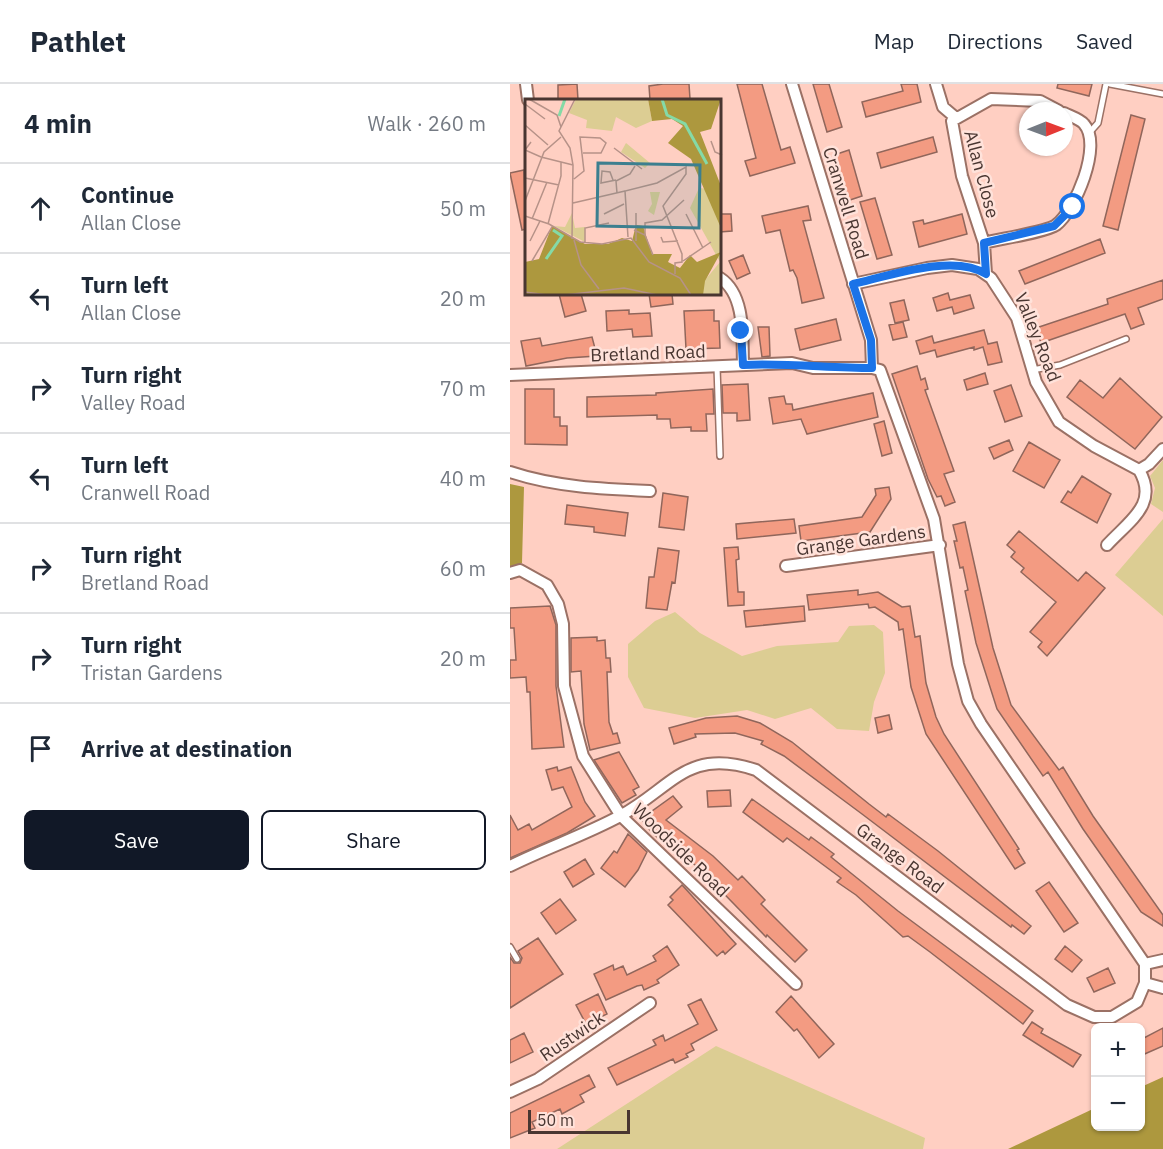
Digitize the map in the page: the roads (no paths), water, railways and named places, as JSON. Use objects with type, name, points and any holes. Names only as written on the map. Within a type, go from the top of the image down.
[{"type":"street","points":[[526,84],[528,99]]},
{"type":"street","name":"Cranwell Road","points":[[792,84],[871,340],[872,368]]},
{"type":"street","points":[[936,84],[943,107],[956,118]]},
{"type":"street","name":"Allan Close","points":[[986,274],[984,243],[962,176],[952,121],[991,99],[1042,102]]},
{"type":"street","points":[[1073,118],[1084,123],[1089,133]]},
{"type":"street","name":"Allan Close","points":[[984,243],[1054,226],[1073,207],[1089,160],[1089,133]]},
{"type":"street","points":[[853,284],[952,265],[978,269],[986,274]]},
{"type":"street","name":"Valley Road","points":[[986,274],[1002,292],[1017,318],[1036,382],[1059,422],[1094,446],[1139,470]]},
{"type":"street","points":[[722,280],[727,283],[737,300],[743,365]]},
{"type":"street","name":"Bretland Road","points":[[510,375],[792,363],[813,368],[872,368]]},
{"type":"street","points":[[872,368],[879,370],[886,381],[934,519],[958,664],[968,701],[981,724],[1145,964],[1145,983],[1163,988]]},
{"type":"street","points":[[1107,545],[1144,503],[1148,494],[1146,483],[1139,470],[1149,464],[1163,449]]},
{"type":"street","points":[[510,472],[527,478],[598,489],[650,491]]},
{"type":"street","name":"Grange Gardens","points":[[786,566],[940,545]]},
{"type":"street","name":"Woodside Road","points":[[510,573],[520,570],[548,585],[558,604],[563,624],[564,686],[583,756],[621,816],[796,984]]},
{"type":"street","name":"Grange Road","points":[[510,866],[621,816],[682,772],[707,764],[732,762],[756,770],[1067,1005],[1094,1017],[1112,1017],[1137,1002],[1145,983]]},
{"type":"street","points":[[1145,964],[1163,960]]},
{"type":"street","name":"Rustwick","points":[[510,1092],[538,1079],[650,1003]]},
{"type":"lane","points":[[1089,133],[1098,123],[1108,84],[1163,94]]},
{"type":"lane","points":[[1032,370],[1060,365],[1126,339]]},
{"type":"lane","points":[[717,367],[720,456]]},
{"type":"lane","points":[[510,947],[517,959]]}]
